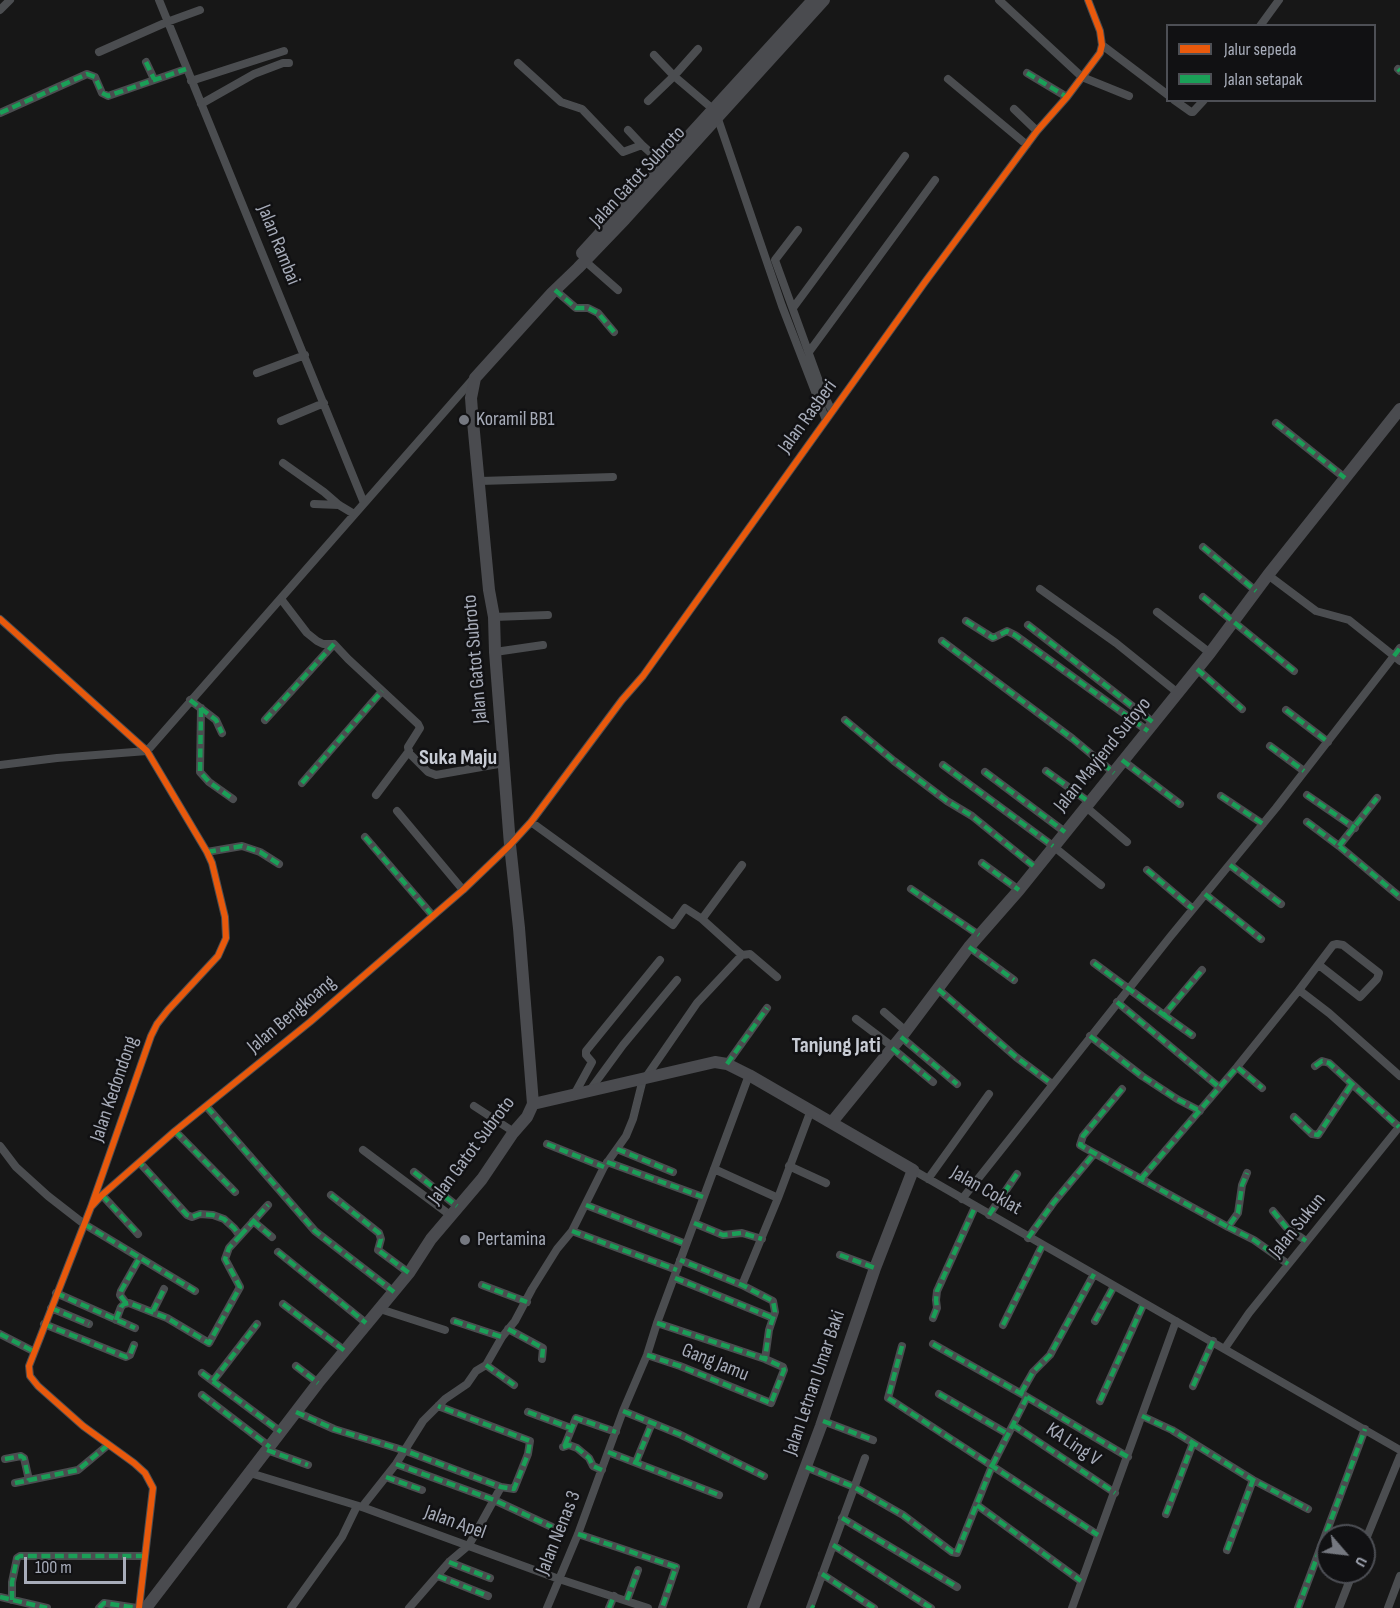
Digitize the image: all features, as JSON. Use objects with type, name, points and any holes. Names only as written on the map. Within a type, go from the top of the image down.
[{"type":"main road","points":[[556,289],[573,263],[663,164],[716,114],[764,52],[813,0]]},
{"type":"main road","name":"Jalan Gatot Subroto","points":[[146,1608],[318,1383],[409,1273],[453,1210],[482,1179],[527,1117],[532,1104],[494,617],[489,590],[480,481],[471,409],[475,378],[556,289],[585,261],[716,114],[824,0]]},
{"type":"main road","name":"Jalan Mayjend Sutoyo","points":[[832,1122],[898,1041],[969,947],[1019,890],[1210,653],[1268,575],[1400,409]]},
{"type":"main road","name":"Jalan Coklat","points":[[532,1104],[715,1062],[727,1064],[749,1074],[913,1170]]},
{"type":"main road","name":"Jalan Letnan Umar Baki","points":[[753,1608],[823,1422],[875,1268],[913,1170]]},
{"type":"street","points":[[0,10],[10,0]]},
{"type":"street","name":"Jalan Rambai","points":[[159,0],[364,503]]},
{"type":"street","points":[[999,0],[1082,77],[1129,96]]},
{"type":"street","points":[[1088,0],[1100,31],[1102,45],[1166,94]]},
{"type":"street","points":[[1262,24],[1280,0]]},
{"type":"street","points":[[99,52],[200,10]]},
{"type":"street","name":"Jalan Rasberi","points":[[510,845],[531,822],[622,700],[643,676],[832,411],[1037,131],[1082,77],[1100,52],[1102,45]]},
{"type":"street","points":[[648,101],[698,49]]},
{"type":"street","points":[[191,81],[284,51]]},
{"type":"street","points":[[654,55],[716,114],[782,306],[826,420]]},
{"type":"street","points":[[146,62],[154,79]]},
{"type":"street","points":[[201,104],[254,74],[289,63]]},
{"type":"street","points":[[518,63],[561,102],[582,110],[623,152],[642,145]]},
{"type":"street","points":[[0,113],[87,74],[94,77],[102,93],[108,96],[186,69]]},
{"type":"street","points":[[1027,74],[1067,97]]},
{"type":"street","points":[[948,79],[1027,145]]},
{"type":"street","points":[[1177,102],[1191,112],[1202,102]]},
{"type":"street","points":[[1014,109],[1037,131]]},
{"type":"street","points":[[628,130],[663,164]]},
{"type":"street","points":[[793,308],[905,156]]},
{"type":"street","points":[[809,352],[814,349],[935,180]]},
{"type":"street","points":[[798,230],[775,260],[824,395],[832,411]]},
{"type":"street","points":[[585,261],[618,290]]},
{"type":"street","points":[[556,289],[576,308],[588,308],[597,313],[614,332]]},
{"type":"street","points":[[257,373],[304,355]]},
{"type":"street","points":[[0,765],[147,751],[475,378]]},
{"type":"street","points":[[281,421],[324,403]]},
{"type":"street","points":[[1276,423],[1345,478]]},
{"type":"street","points":[[284,463],[354,514]]},
{"type":"street","points":[[480,481],[613,477]]},
{"type":"street","points":[[314,504],[339,505]]},
{"type":"street","points":[[1203,547],[1256,591]]},
{"type":"street","points":[[1268,575],[1316,611],[1349,620],[1397,659]]},
{"type":"street","points":[[1040,588],[1116,643],[1178,693]]},
{"type":"street","points":[[1203,597],[1294,671]]},
{"type":"street","points":[[281,599],[307,633],[323,644],[334,644],[420,728],[408,747],[409,751],[376,795]]},
{"type":"street","points":[[1157,612],[1210,653]]},
{"type":"street","points":[[494,617],[548,615]]},
{"type":"street","name":"Jalan Kedondong","points":[[0,619],[147,751],[207,852],[212,863],[225,917],[226,938],[212,964],[168,1010],[154,1030],[91,1207],[28,1366],[30,1376],[61,1406],[145,1473],[153,1488],[138,1608]]},
{"type":"street","points":[[966,621],[993,638],[1007,631],[1015,635],[1151,727]]},
{"type":"street","points":[[1028,625],[1151,727]]},
{"type":"street","points":[[942,641],[1073,739],[1114,773]]},
{"type":"street","points":[[265,720],[334,644]]},
{"type":"street","points":[[495,652],[543,645]]},
{"type":"street","points":[[962,1199],[1117,1002],[1397,659],[1400,648]]},
{"type":"street","points":[[1197,669],[1242,709]]},
{"type":"street","points":[[302,783],[382,691]]},
{"type":"street","points":[[190,700],[216,720],[222,733]]},
{"type":"street","points":[[201,708],[200,772],[208,782],[233,799]]},
{"type":"street","points":[[1286,710],[1328,742]]},
{"type":"street","points":[[845,720],[894,761],[947,801],[972,816],[1036,868]]},
{"type":"street","points":[[1270,746],[1304,771]]},
{"type":"street","points":[[409,751],[428,772],[434,775],[504,763]]},
{"type":"street","points":[[1122,760],[1179,804]]},
{"type":"street","points":[[943,765],[1053,846],[1101,885]]},
{"type":"street","points":[[1046,771],[1087,804],[1127,842]]},
{"type":"street","points":[[985,772],[1065,832]]},
{"type":"street","points":[[1307,795],[1355,828]]},
{"type":"street","points":[[1221,796],[1263,824]]},
{"type":"street","points":[[1339,846],[1377,798]]},
{"type":"street","points":[[397,811],[463,890]]},
{"type":"street","points":[[531,822],[673,925],[685,908],[702,919],[742,955]]},
{"type":"street","points":[[1307,822],[1400,897]]},
{"type":"street","points":[[365,837],[433,916]]},
{"type":"street","name":"Jalan Bengkoang","points":[[91,1207],[175,1131],[310,1022],[433,916],[510,845]]},
{"type":"street","points":[[207,852],[242,846],[260,852],[279,864]]},
{"type":"street","points":[[982,863],[1019,890]]},
{"type":"street","points":[[702,919],[742,865]]},
{"type":"street","points":[[1230,865],[1281,904]]},
{"type":"street","points":[[1147,870],[1193,909]]},
{"type":"street","points":[[911,889],[979,935]]},
{"type":"street","points":[[1205,894],[1261,939]]},
{"type":"street","points":[[1141,1179],[1237,1067],[1334,945],[1340,944],[1377,971],[1378,975],[1360,997],[1319,965]]},
{"type":"street","points":[[969,947],[1014,980]]},
{"type":"street","points":[[291,1608],[342,1537],[359,1506],[406,1451],[423,1421],[466,1384],[476,1371],[486,1365],[502,1337],[527,1302],[532,1289],[557,1249],[572,1231],[633,1119],[644,1078],[697,1003],[742,955],[750,954],[777,977]]},
{"type":"street","points":[[574,1095],[592,1063],[586,1051],[660,960]]},
{"type":"street","points":[[1094,963],[1192,1035]]},
{"type":"street","points":[[1164,1015],[1202,970]]},
{"type":"street","points":[[590,1090],[623,1045],[677,980]]},
{"type":"street","points":[[938,989],[1016,1057],[1052,1084]]},
{"type":"street","points":[[1299,990],[1329,1013],[1400,1076]]},
{"type":"street","points":[[1117,1002],[1219,1087]]},
{"type":"street","points":[[727,1064],[767,1008]]},
{"type":"street","points":[[884,1012],[898,1041],[933,1082]]},
{"type":"street","points":[[856,1019],[898,1041],[957,1084]]},
{"type":"street","points":[[1090,1036],[1142,1076],[1200,1111]]},
{"type":"street","points":[[1315,1066],[1325,1061],[1400,1127]]},
{"type":"street","points":[[1237,1067],[1262,1088]]},
{"type":"street","name":"Jalan Nenas 3","points":[[547,1608],[647,1354],[749,1074]]},
{"type":"street","points":[[1294,1117],[1312,1134],[1318,1135],[1352,1084]]},
{"type":"street","points":[[1122,1089],[1105,1107],[1080,1141],[1080,1145],[1254,1240],[1288,1264]]},
{"type":"street","points":[[928,1179],[990,1094]]},
{"type":"street","points":[[474,1106],[514,1132]]},
{"type":"street","points":[[207,1107],[315,1231],[394,1292]]},
{"type":"street","points":[[742,1285],[811,1110]]},
{"type":"street","name":"Jalan Sukun","points":[[1225,1348],[1306,1241],[1400,1127]]},
{"type":"street","points":[[175,1131],[235,1192]]},
{"type":"street","points":[[547,1144],[703,1197]]},
{"type":"street","points":[[0,1146],[16,1167],[84,1224],[195,1291]]},
{"type":"street","points":[[617,1149],[673,1172]]},
{"type":"street","points":[[363,1150],[453,1210]]},
{"type":"street","points":[[1028,1238],[1094,1154]]},
{"type":"street","points":[[140,1163],[187,1215],[192,1217],[204,1214],[224,1219],[240,1236]]},
{"type":"street","points":[[789,1166],[826,1182]]},
{"type":"street","points":[[714,1169],[778,1198]]},
{"type":"street","name":"Jalan Coklat","points":[[913,1170],[1400,1450]]},
{"type":"street","points":[[414,1172],[453,1210]]},
{"type":"street","points":[[1228,1227],[1238,1212],[1246,1173]]},
{"type":"street","points":[[989,1215],[1017,1174]]},
{"type":"street","points":[[102,1195],[138,1234]]},
{"type":"street","points":[[332,1195],[379,1233],[381,1239],[378,1250],[409,1273]]},
{"type":"street","points":[[139,1258],[121,1291],[120,1295],[126,1303],[168,1318],[209,1343],[240,1289],[238,1280],[225,1263],[229,1248],[268,1205]]},
{"type":"street","points":[[586,1205],[686,1244]]},
{"type":"street","points":[[933,1318],[937,1308],[937,1291],[975,1207]]},
{"type":"street","points":[[1273,1211],[1286,1227],[1306,1241]]},
{"type":"street","points":[[253,1221],[272,1237]]},
{"type":"street","points":[[694,1223],[723,1235],[742,1233],[762,1239]]},
{"type":"street","points":[[572,1231],[676,1274],[773,1318]]},
{"type":"street","points":[[1003,1325],[1042,1246]]},
{"type":"street","points":[[278,1252],[366,1323]]},
{"type":"street","points":[[840,1255],[875,1268]]},
{"type":"street","points":[[657,1323],[765,1359],[769,1330],[776,1308],[773,1301],[742,1285],[680,1260]]},
{"type":"street","points":[[806,1467],[854,1487],[903,1515],[956,1553],[961,1548],[992,1466],[1013,1425],[1033,1372],[1050,1355],[1094,1274]]},
{"type":"street","points":[[482,1285],[527,1302]]},
{"type":"street","points":[[1095,1321],[1114,1286]]},
{"type":"street","points":[[153,1311],[164,1289]]},
{"type":"street","points":[[56,1293],[135,1328]]},
{"type":"street","points":[[116,1320],[118,1312],[126,1303]]},
{"type":"street","points":[[1100,1401],[1144,1303]]},
{"type":"street","points":[[283,1304],[345,1351]]},
{"type":"street","points":[[51,1308],[89,1324]]},
{"type":"street","points":[[380,1309],[446,1330]]},
{"type":"street","points":[[454,1321],[502,1337]]},
{"type":"street","points":[[1072,1608],[1176,1321]]},
{"type":"street","points":[[44,1324],[126,1357],[130,1355],[134,1345]]},
{"type":"street","points":[[213,1381],[257,1324]]},
{"type":"street","points":[[508,1329],[543,1348],[542,1359]]},
{"type":"street","points":[[0,1334],[33,1351]]},
{"type":"street","points":[[1192,1386],[1213,1341]]},
{"type":"street","points":[[933,1344],[1128,1457]]},
{"type":"street","points":[[902,1347],[888,1398],[1098,1535]]},
{"type":"street","name":"Gang Jamu","points":[[647,1354],[771,1403],[784,1371],[783,1367],[765,1359]]},
{"type":"street","points":[[486,1365],[514,1384]]},
{"type":"street","points":[[296,1366],[318,1383]]},
{"type":"street","points":[[202,1373],[281,1432]]},
{"type":"street","points":[[939,1394],[1008,1434]]},
{"type":"street","points":[[202,1395],[268,1448],[308,1465]]},
{"type":"street","points":[[296,1412],[334,1429],[406,1451],[501,1487],[510,1490],[515,1488],[531,1446],[530,1441],[438,1406]]},
{"type":"street","points":[[528,1412],[571,1428]]},
{"type":"street","points":[[623,1412],[652,1423],[764,1476]]},
{"type":"street","points":[[1142,1416],[1308,1509]]},
{"type":"street","points":[[602,1470],[593,1466],[589,1458],[577,1448],[564,1446],[575,1419],[579,1418],[616,1432]]},
{"type":"street","points":[[823,1422],[873,1440]]},
{"type":"street","points":[[636,1462],[652,1423]]},
{"type":"street","name":"KA Ling V","points":[[1013,1425],[1115,1493]]},
{"type":"street","points":[[1298,1608],[1365,1429]]},
{"type":"street","points":[[1166,1514],[1193,1443]]},
{"type":"street","points":[[15,1484],[78,1470],[108,1445]]},
{"type":"street","points":[[608,1452],[719,1495]]},
{"type":"street","points":[[5,1459],[21,1456],[24,1458],[29,1480]]},
{"type":"street","points":[[1372,1524],[1400,1456]]},
{"type":"street","points":[[812,1607],[865,1458]]},
{"type":"street","points":[[396,1464],[494,1500],[552,1527]]},
{"type":"street","name":"Jalan Apel","points":[[250,1473],[359,1506],[559,1579],[648,1608]]},
{"type":"street","points":[[386,1477],[422,1490]]},
{"type":"street","points":[[1227,1550],[1253,1480]]},
{"type":"street","points":[[409,1608],[449,1562],[469,1545],[501,1487]]},
{"type":"street","points":[[977,1505],[1081,1581]]},
{"type":"street","points":[[842,1518],[957,1587]]},
{"type":"street","points":[[578,1534],[676,1567],[663,1608]]},
{"type":"street","points":[[833,1545],[931,1608]]},
{"type":"street","points":[[12,1600],[12,1582],[17,1558],[20,1556],[144,1556]]},
{"type":"street","points":[[449,1562],[490,1578]]},
{"type":"street","points":[[627,1600],[638,1570]]},
{"type":"street","points":[[822,1574],[873,1608]]},
{"type":"street","points":[[438,1576],[488,1596]]},
{"type":"street","points":[[1388,1608],[1400,1576]]},
{"type":"street","points":[[1339,1608],[1348,1584]]},
{"type":"street","points":[[609,1608],[614,1596]]},
{"type":"street","points":[[0,1598],[47,1608]]},
{"type":"street","points":[[99,1608],[104,1603],[138,1608]]},
{"type":"marked path","points":[[146,62],[154,79]]},
{"type":"marked path","points":[[0,113],[87,74],[95,77],[102,93],[108,96],[186,69]]},
{"type":"marked path","points":[[1027,73],[1067,97]]},
{"type":"marked path","points":[[555,290],[576,308],[588,308],[598,313],[614,332]]},
{"type":"marked path","points":[[1276,423],[1345,478]]},
{"type":"marked path","points":[[1203,547],[1256,591]]},
{"type":"marked path","points":[[1203,597],[1294,671]]},
{"type":"marked path","points":[[966,621],[993,638],[1007,631],[1015,635],[1148,731]]},
{"type":"marked path","points":[[1028,625],[1154,723]]},
{"type":"marked path","points":[[942,641],[1073,739],[1114,773]]},
{"type":"marked path","points":[[265,720],[334,644]]},
{"type":"marked path","points":[[1394,656],[1400,648]]},
{"type":"marked path","points":[[1197,669],[1242,709]]},
{"type":"marked path","points":[[302,783],[382,691]]},
{"type":"marked path","points":[[190,700],[216,720],[222,733]]},
{"type":"marked path","points":[[201,708],[200,772],[209,782],[233,799]]},
{"type":"marked path","points":[[1286,710],[1328,742]]},
{"type":"marked path","points":[[845,720],[894,761],[947,801],[972,816],[1036,868]]},
{"type":"marked path","points":[[1270,746],[1304,771]]},
{"type":"marked path","points":[[1122,760],[1180,804]]},
{"type":"marked path","points":[[943,765],[1053,846]]},
{"type":"marked path","points":[[1046,771],[1089,802]]},
{"type":"marked path","points":[[985,772],[1065,832]]},
{"type":"marked path","points":[[1307,795],[1355,828]]},
{"type":"marked path","points":[[1221,796],[1263,824]]},
{"type":"marked path","points":[[1339,846],[1377,798]]},
{"type":"marked path","points":[[1307,822],[1400,897]]},
{"type":"marked path","points":[[365,837],[433,916]]},
{"type":"marked path","points":[[207,852],[242,846],[260,852],[279,864]]},
{"type":"marked path","points":[[982,863],[1019,890]]},
{"type":"marked path","points":[[1230,865],[1281,904]]},
{"type":"marked path","points":[[1147,870],[1193,909]]},
{"type":"marked path","points":[[911,889],[979,935]]},
{"type":"marked path","points":[[1205,894],[1261,939]]},
{"type":"marked path","points":[[969,947],[1014,980]]},
{"type":"marked path","points":[[1094,963],[1164,1015],[1202,970]]},
{"type":"marked path","points":[[938,989],[1016,1057],[1052,1084]]},
{"type":"marked path","points":[[1117,1002],[1219,1087]]},
{"type":"marked path","points":[[727,1064],[767,1008]]},
{"type":"marked path","points":[[1164,1015],[1192,1035]]},
{"type":"marked path","points":[[1090,1036],[1142,1076],[1200,1111]]},
{"type":"marked path","points":[[901,1037],[957,1084]]},
{"type":"marked path","points":[[892,1048],[933,1082]]},
{"type":"marked path","points":[[1315,1066],[1322,1061],[1329,1063],[1399,1127]]},
{"type":"marked path","points":[[1141,1179],[1237,1067],[1262,1088]]},
{"type":"marked path","points":[[1294,1117],[1312,1134],[1318,1135],[1352,1084]]},
{"type":"marked path","points":[[1122,1089],[1083,1136],[1080,1145],[1228,1227],[1238,1213],[1242,1185],[1247,1173]]},
{"type":"marked path","points":[[207,1107],[315,1231],[394,1292]]},
{"type":"marked path","points":[[175,1131],[235,1192]]},
{"type":"marked path","points":[[547,1144],[604,1167]]},
{"type":"marked path","points":[[617,1149],[673,1172]]},
{"type":"marked path","points":[[1028,1238],[1094,1154]]},
{"type":"marked path","points":[[607,1162],[703,1197]]},
{"type":"marked path","points":[[116,1320],[121,1307],[129,1303],[167,1318],[209,1343],[240,1287],[225,1259],[229,1248],[240,1236],[234,1228],[224,1219],[213,1215],[200,1214],[192,1217],[187,1215],[140,1163]]},
{"type":"marked path","points":[[414,1172],[457,1206]]},
{"type":"marked path","points":[[989,1215],[1017,1174]]},
{"type":"marked path","points":[[102,1195],[138,1234]]},
{"type":"marked path","points":[[331,1195],[379,1233],[381,1239],[378,1250],[409,1273]]},
{"type":"marked path","points":[[240,1236],[268,1205]]},
{"type":"marked path","points":[[586,1205],[686,1244]]},
{"type":"marked path","points":[[933,1318],[937,1308],[937,1291],[975,1207]]},
{"type":"marked path","points":[[1273,1211],[1286,1227],[1306,1241]]},
{"type":"marked path","points":[[253,1221],[272,1237]]},
{"type":"marked path","points":[[694,1223],[723,1235],[742,1233],[762,1239]]},
{"type":"marked path","points":[[84,1224],[195,1291]]},
{"type":"marked path","points":[[1228,1227],[1254,1240],[1288,1264]]},
{"type":"marked path","points":[[572,1231],[677,1270]]},
{"type":"marked path","points":[[1003,1325],[1042,1246]]},
{"type":"marked path","points":[[278,1252],[366,1323]]},
{"type":"marked path","points":[[840,1255],[875,1268]]},
{"type":"marked path","points":[[126,1303],[120,1295],[121,1291],[139,1259]]},
{"type":"marked path","points":[[657,1323],[765,1359],[769,1330],[775,1312],[773,1301],[742,1285],[680,1260]]},
{"type":"marked path","points":[[1021,1393],[1033,1372],[1050,1355],[1094,1274]]},
{"type":"marked path","points":[[675,1278],[773,1318]]},
{"type":"marked path","points":[[482,1285],[527,1302]]},
{"type":"marked path","points":[[1095,1321],[1114,1286]]},
{"type":"marked path","points":[[153,1311],[164,1289]]},
{"type":"marked path","points":[[56,1293],[135,1328]]},
{"type":"marked path","points":[[1100,1401],[1144,1303]]},
{"type":"marked path","points":[[283,1304],[345,1351]]},
{"type":"marked path","points":[[51,1308],[89,1324]]},
{"type":"marked path","points":[[454,1321],[502,1337]]},
{"type":"marked path","points":[[44,1324],[126,1357],[130,1355],[134,1345]]},
{"type":"marked path","points":[[213,1381],[257,1324]]},
{"type":"marked path","points":[[508,1329],[543,1348],[542,1359]]},
{"type":"marked path","points":[[0,1334],[33,1351]]},
{"type":"marked path","points":[[1193,1386],[1213,1341]]},
{"type":"marked path","points":[[933,1344],[1128,1457]]},
{"type":"marked path","points":[[902,1346],[888,1398],[1098,1535]]},
{"type":"marked path","points":[[647,1355],[771,1403],[784,1370],[783,1367],[765,1359]]},
{"type":"marked path","points":[[486,1365],[514,1385]]},
{"type":"marked path","points":[[296,1366],[318,1383]]},
{"type":"marked path","points":[[202,1373],[281,1432]]},
{"type":"marked path","points":[[939,1394],[1008,1434]]},
{"type":"marked path","points":[[202,1395],[270,1447]]},
{"type":"marked path","points":[[806,1467],[854,1487],[903,1515],[952,1552],[957,1553],[992,1466],[1027,1397]]},
{"type":"marked path","points":[[296,1412],[334,1429],[406,1451],[501,1487],[514,1489],[528,1454],[530,1441],[438,1406]]},
{"type":"marked path","points":[[623,1411],[679,1434],[764,1476]]},
{"type":"marked path","points":[[528,1412],[571,1428]]},
{"type":"marked path","points":[[1142,1416],[1172,1430],[1253,1480],[1308,1509]]},
{"type":"marked path","points":[[565,1445],[576,1418],[616,1432]]},
{"type":"marked path","points":[[823,1421],[873,1440]]},
{"type":"marked path","points":[[636,1462],[652,1423]]},
{"type":"marked path","points":[[1013,1425],[1115,1493]]},
{"type":"marked path","points":[[1298,1608],[1365,1429]]},
{"type":"marked path","points":[[1166,1514],[1193,1443]]},
{"type":"marked path","points":[[15,1483],[78,1470],[108,1445]]},
{"type":"marked path","points":[[563,1447],[569,1445],[577,1448],[589,1458],[593,1466],[602,1470]]},
{"type":"marked path","points":[[267,1450],[308,1465]]},
{"type":"marked path","points":[[608,1452],[719,1495]]},
{"type":"marked path","points":[[5,1459],[21,1456],[24,1458],[29,1480]]},
{"type":"marked path","points":[[396,1464],[494,1500],[552,1527]]},
{"type":"marked path","points":[[386,1477],[422,1490]]},
{"type":"marked path","points":[[1227,1550],[1253,1480]]},
{"type":"marked path","points":[[977,1505],[1081,1581]]},
{"type":"marked path","points":[[842,1518],[957,1587]]},
{"type":"marked path","points":[[578,1534],[676,1567],[662,1608]]},
{"type":"marked path","points":[[833,1545],[931,1608]]},
{"type":"marked path","points":[[12,1600],[12,1582],[17,1558],[20,1556],[144,1556]]},
{"type":"marked path","points":[[449,1562],[490,1578]]},
{"type":"marked path","points":[[627,1600],[638,1570]]},
{"type":"marked path","points":[[822,1574],[874,1608]]},
{"type":"marked path","points":[[438,1576],[488,1596]]},
{"type":"marked path","points":[[609,1608],[614,1596]]},
{"type":"marked path","points":[[0,1597],[47,1608]]},
{"type":"marked path","points":[[99,1608],[104,1603],[137,1608]]},
{"type":"cycle path","points":[[91,1207],[175,1131],[310,1022],[463,890],[531,822],[622,700],[643,676],[925,282],[1037,131],[1067,97],[1100,53],[1102,45],[1100,31],[1088,0]]},
{"type":"cycle path","points":[[0,619],[147,751],[207,852],[212,863],[225,917],[226,938],[218,956],[168,1010],[151,1036],[91,1207],[29,1366],[30,1376],[38,1386],[83,1426],[134,1463],[145,1473],[153,1488],[139,1608]]},
{"type":"place","name":"Koramil BB1","points":[[464,420]]},
{"type":"place","name":"Pertamina","points":[[465,1240]]},
{"type":"district","name":"Suka Maju","points":[[458,758]]},
{"type":"district","name":"Tanjung Jati","points":[[836,1046]]}]
